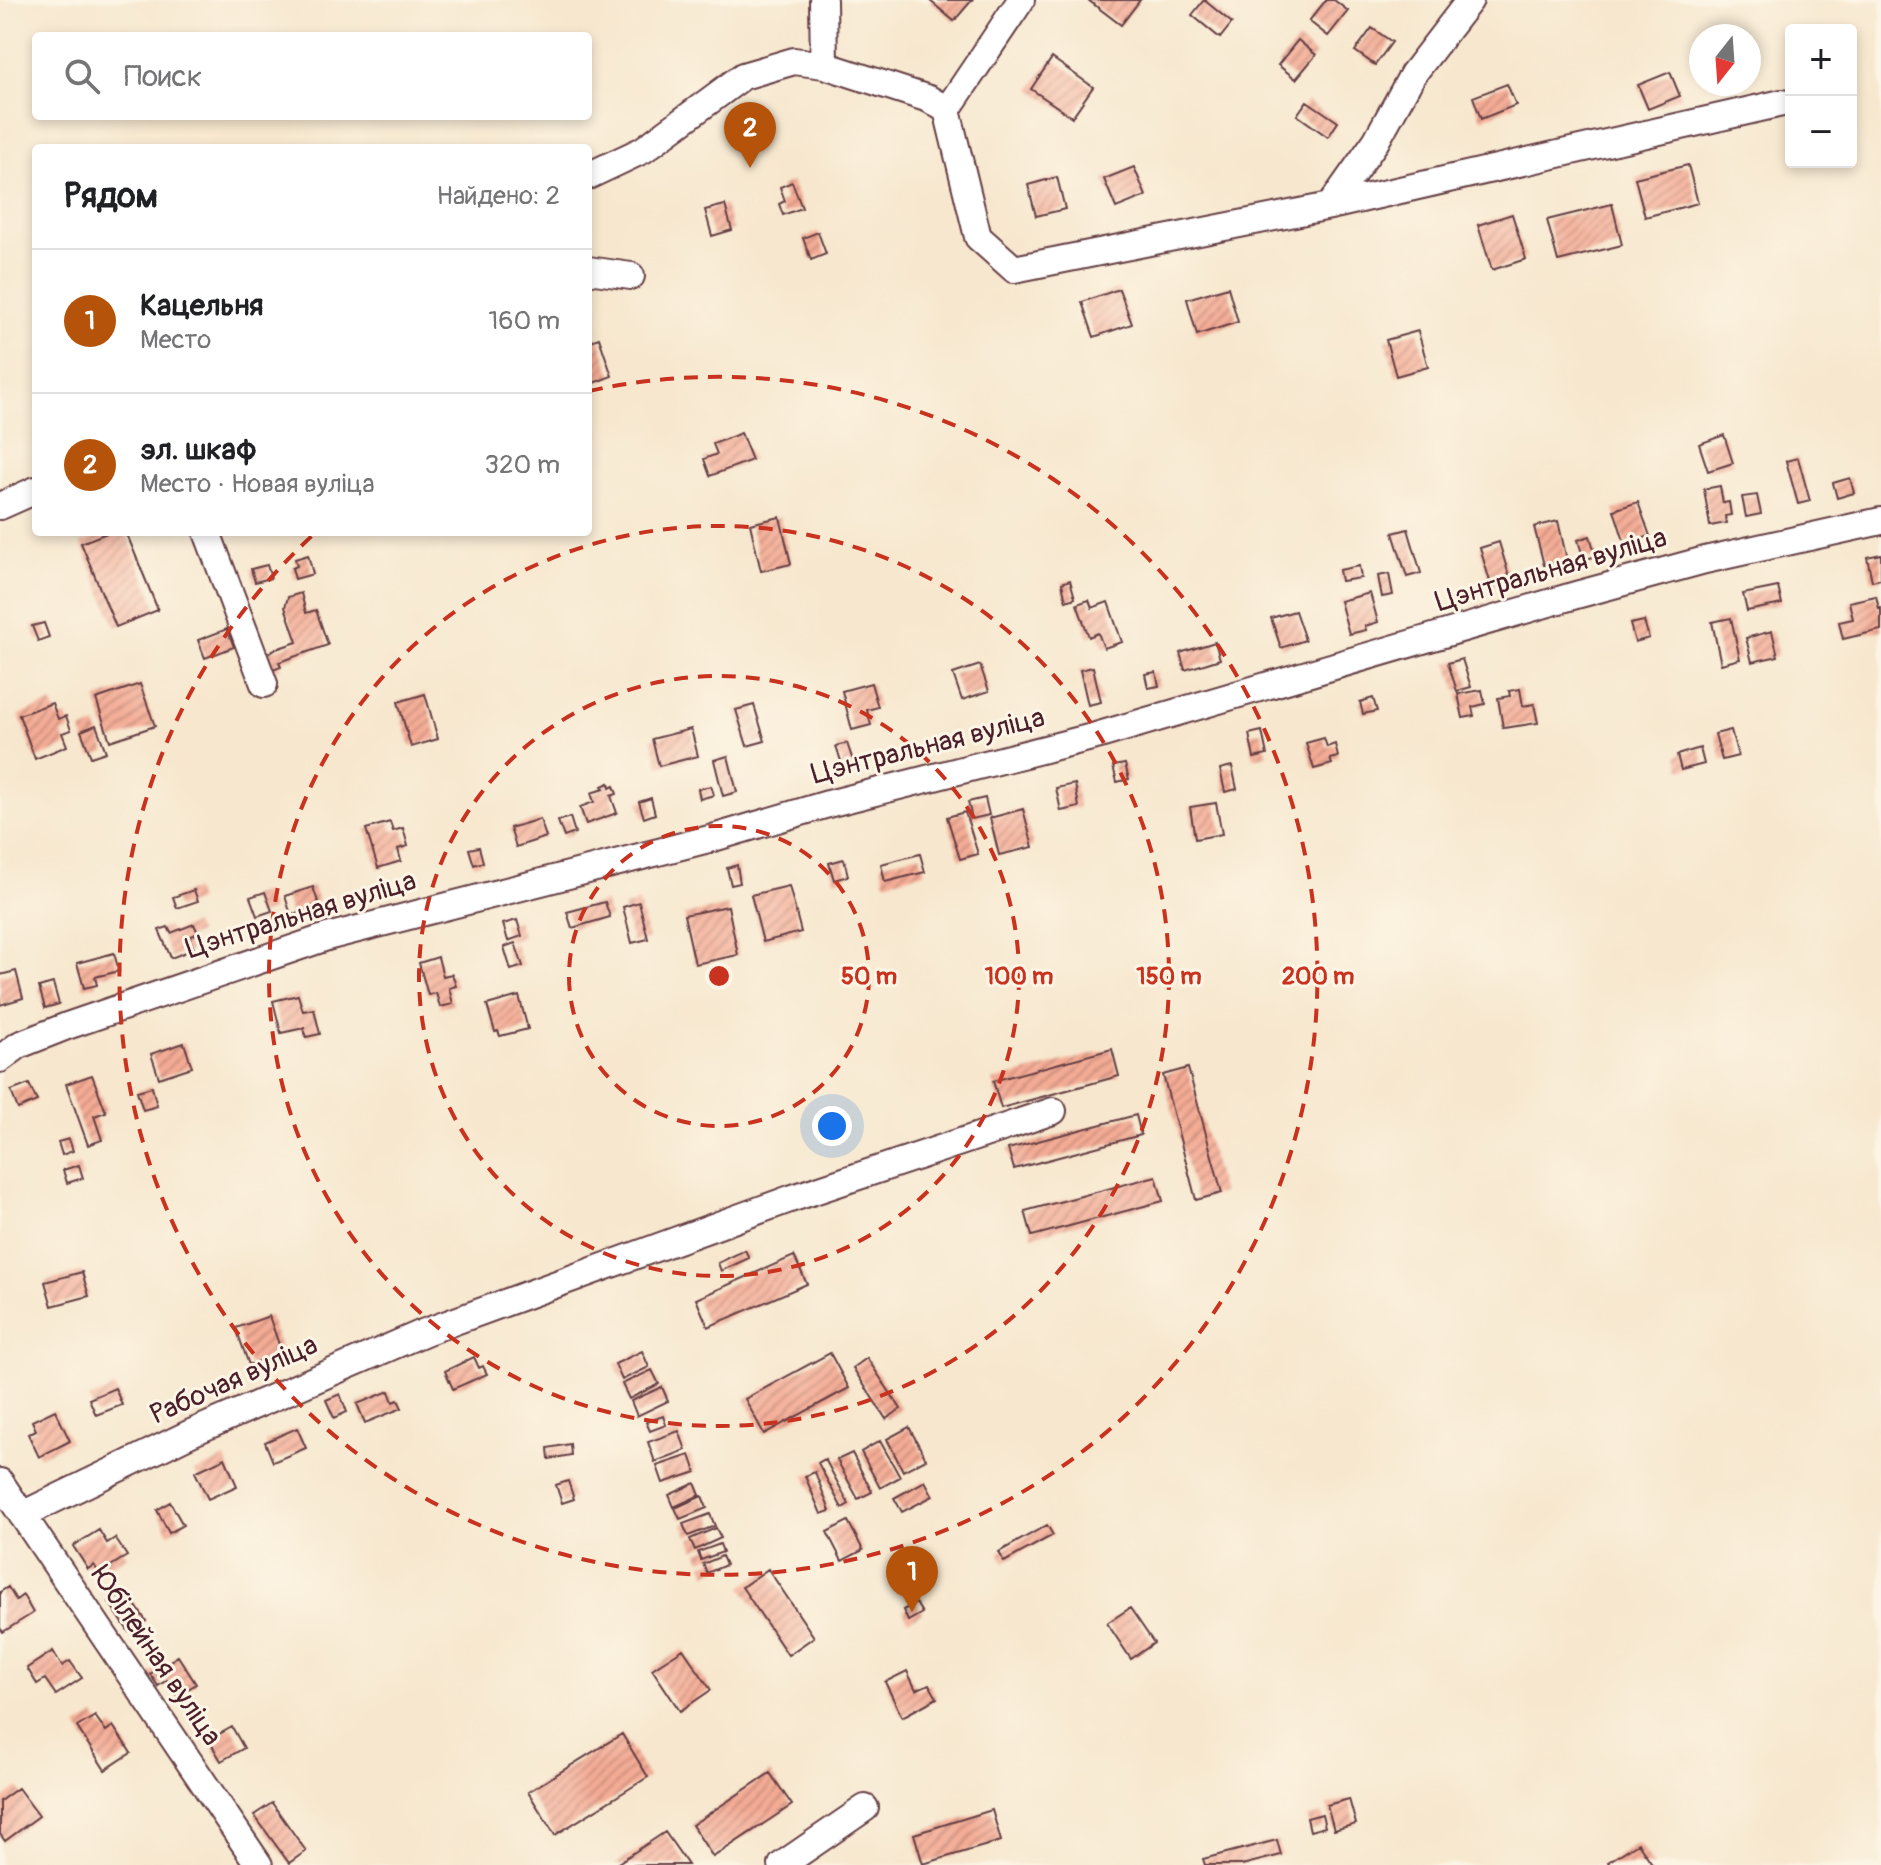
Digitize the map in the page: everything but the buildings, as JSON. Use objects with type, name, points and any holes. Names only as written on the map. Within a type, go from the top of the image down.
[{"type":"street","points":[[823,0],[824,65]]},
{"type":"street","points":[[947,110],[1021,0]]},
{"type":"street","points":[[1330,206],[1376,141],[1413,74],[1470,0]]},
{"type":"street","points":[[592,174],[643,150],[743,76],[794,61],[824,65],[929,99],[947,110],[978,237],[1014,269],[1330,206],[1782,103]]},
{"type":"street","points":[[592,271],[631,276]]},
{"type":"street","points":[[0,506],[32,492]]},
{"type":"street","name":"Цэнтральная вуліца","points":[[0,1059],[19,1045],[67,1026],[327,937],[1096,736],[1705,560],[1881,521]]},
{"type":"street","points":[[208,536],[264,684]]},
{"type":"street","name":"Рабочая вуліца","points":[[22,1515],[191,1433],[477,1311],[790,1199],[1053,1111]]},
{"type":"street","name":"Юбілейная вуліца","points":[[0,1482],[259,1865]]},
{"type":"street","points":[[782,1865],[865,1808]]},
{"type":"place","name":"эл. шкаф","points":[[750,168]]},
{"type":"place","name":"Кацельня","points":[[912,1612]]}]
